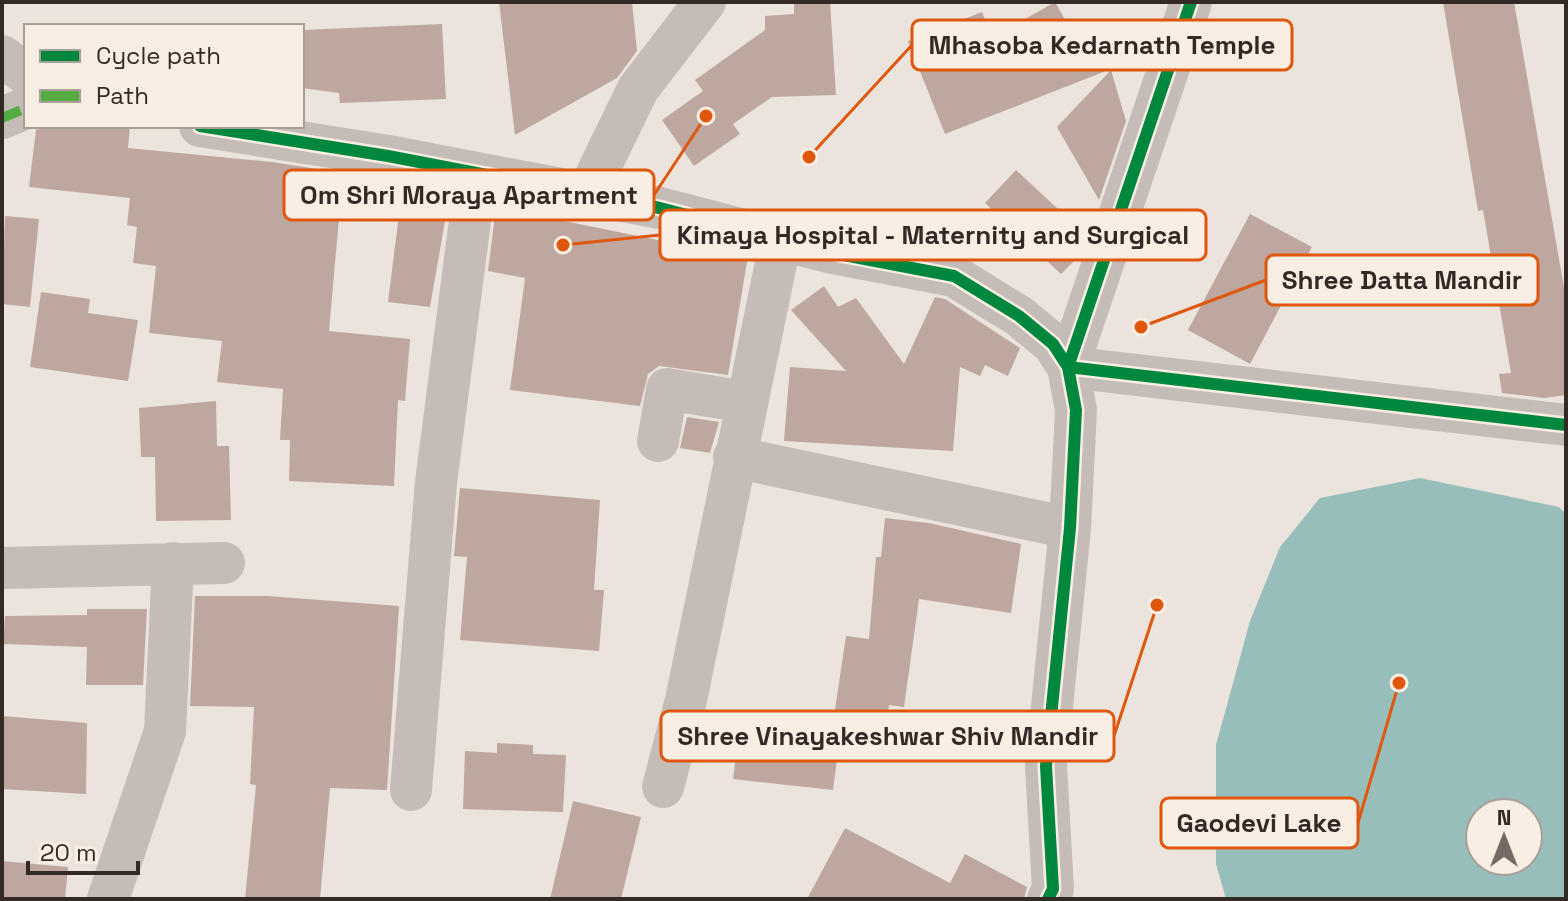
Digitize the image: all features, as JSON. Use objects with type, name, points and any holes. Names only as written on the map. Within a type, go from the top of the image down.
[{"type":"street","points":[[587,194],[638,89],[705,2]]},
{"type":"street","points":[[1068,367],[1191,2]]},
{"type":"street","points":[[2,56],[24,72]]},
{"type":"street","points":[[2,118],[24,109]]},
{"type":"street","points":[[213,128],[388,156],[660,208],[828,252],[954,276],[1019,316],[1053,344],[1068,367],[1076,410],[1070,528],[1046,766],[1053,889],[1048,899]]},
{"type":"street","points":[[411,790],[436,482],[476,175]]},
{"type":"street","points":[[663,787],[686,700],[734,459],[737,400],[781,239]]},
{"type":"street","points":[[1068,367],[1566,425]]},
{"type":"street","points":[[658,441],[667,389],[737,400]]},
{"type":"street","points":[[734,459],[1070,528]]},
{"type":"street","points":[[108,899],[165,731],[173,563]]},
{"type":"street","points":[[2,568],[224,563]]},
{"type":"water","points":[[1420,478],[1559,507],[1566,514],[1566,899],[1226,899],[1216,864],[1216,745],[1250,621],[1280,547],[1320,498]]},
{"type":"building","points":[[499,2],[632,2],[637,51],[617,78],[515,135]]},
{"type":"building","points":[[794,2],[830,2],[836,95],[772,97],[733,124],[740,134],[694,166],[662,120],[703,91],[695,80],[765,30],[765,16],[794,14]]},
{"type":"building","points":[[1055,2],[1076,39],[1099,27],[1111,69],[945,134],[908,41],[982,12],[992,38]]},
{"type":"building","points":[[1443,2],[1514,2],[1566,299],[1566,395],[1544,398],[1502,393],[1499,374],[1511,373],[1483,210],[1478,211]]},
{"type":"building","points":[[442,24],[446,99],[340,103],[339,93],[304,88],[304,30]]},
{"type":"building","points":[[1111,70],[1126,121],[1099,200],[1057,127]]},
{"type":"building","points":[[130,128],[128,148],[272,162],[343,173],[329,331],[410,339],[405,401],[398,400],[394,486],[289,481],[290,440],[280,440],[283,389],[217,382],[222,341],[149,333],[156,266],[133,263],[137,227],[127,225],[130,198],[29,187],[36,130]]},
{"type":"building","points":[[1016,170],[1087,236],[1081,254],[1061,274],[985,203]]},
{"type":"building","points":[[401,199],[448,204],[430,307],[388,302]]},
{"type":"building","points":[[496,207],[677,244],[678,238],[748,256],[728,375],[659,366],[648,374],[640,406],[510,390],[525,278],[488,271]]},
{"type":"building","points":[[1250,214],[1312,247],[1250,364],[1188,330]]},
{"type":"building","points":[[5,216],[39,219],[30,307],[2,304]]},
{"type":"building","points":[[824,286],[838,307],[856,298],[904,364],[935,297],[945,299],[1020,348],[1008,376],[985,365],[980,376],[960,367],[953,451],[784,441],[790,367],[846,371],[791,310]]},
{"type":"building","points":[[41,292],[90,299],[88,313],[138,320],[128,381],[30,367]]},
{"type":"building","points":[[216,401],[217,446],[229,446],[231,520],[156,521],[155,457],[141,457],[139,408]]},
{"type":"building","points":[[687,417],[719,422],[710,453],[680,448]]},
{"type":"building","points":[[460,488],[600,500],[594,590],[604,590],[599,651],[460,640],[467,557],[454,556]]},
{"type":"building","points":[[885,518],[929,523],[1021,544],[1011,613],[919,599],[904,707],[889,705],[884,744],[840,738],[833,790],[733,779],[742,712],[833,723],[846,636],[869,639],[876,557],[881,557]]},
{"type":"building","points":[[195,596],[267,596],[399,606],[387,790],[330,788],[320,899],[245,899],[256,785],[250,784],[254,707],[190,706]]},
{"type":"building","points":[[87,609],[147,609],[143,685],[86,685],[87,647],[3,644],[5,616],[87,615]]},
{"type":"building","points":[[2,716],[87,723],[86,794],[2,789]]},
{"type":"building","points":[[497,743],[533,745],[533,754],[566,755],[563,812],[463,809],[465,751],[497,753]]},
{"type":"building","points":[[573,801],[641,817],[621,899],[550,899]]},
{"type":"building","points":[[845,828],[950,883],[965,854],[1027,887],[1024,899],[807,899]]},
{"type":"building","points":[[2,861],[68,867],[65,899],[2,899]]},
{"type":"marked path","points":[[2,118],[24,109]]},
{"type":"cycle path","points":[[1191,2],[1068,367],[1566,425]]},
{"type":"cycle path","points":[[213,128],[388,156],[660,208],[828,252],[954,276],[1019,316],[1053,344],[1068,367],[1076,410],[1070,528],[1046,766],[1053,889],[1048,899]]},
{"type":"place","name":"Om Shri Moraya Apartment","points":[[706,116]]},
{"type":"place","name":"Mhasoba Kedarnath Temple","points":[[809,157]]},
{"type":"place","name":"Kimaya Hospital - Maternity and Surgical","points":[[563,245]]},
{"type":"place","name":"Shree Datta Mandir","points":[[1141,327]]},
{"type":"place","name":"Shree Vinayakeshwar Shiv Mandir","points":[[1157,605]]},
{"type":"place","name":"Gaodevi Lake","points":[[1399,683]]}]
